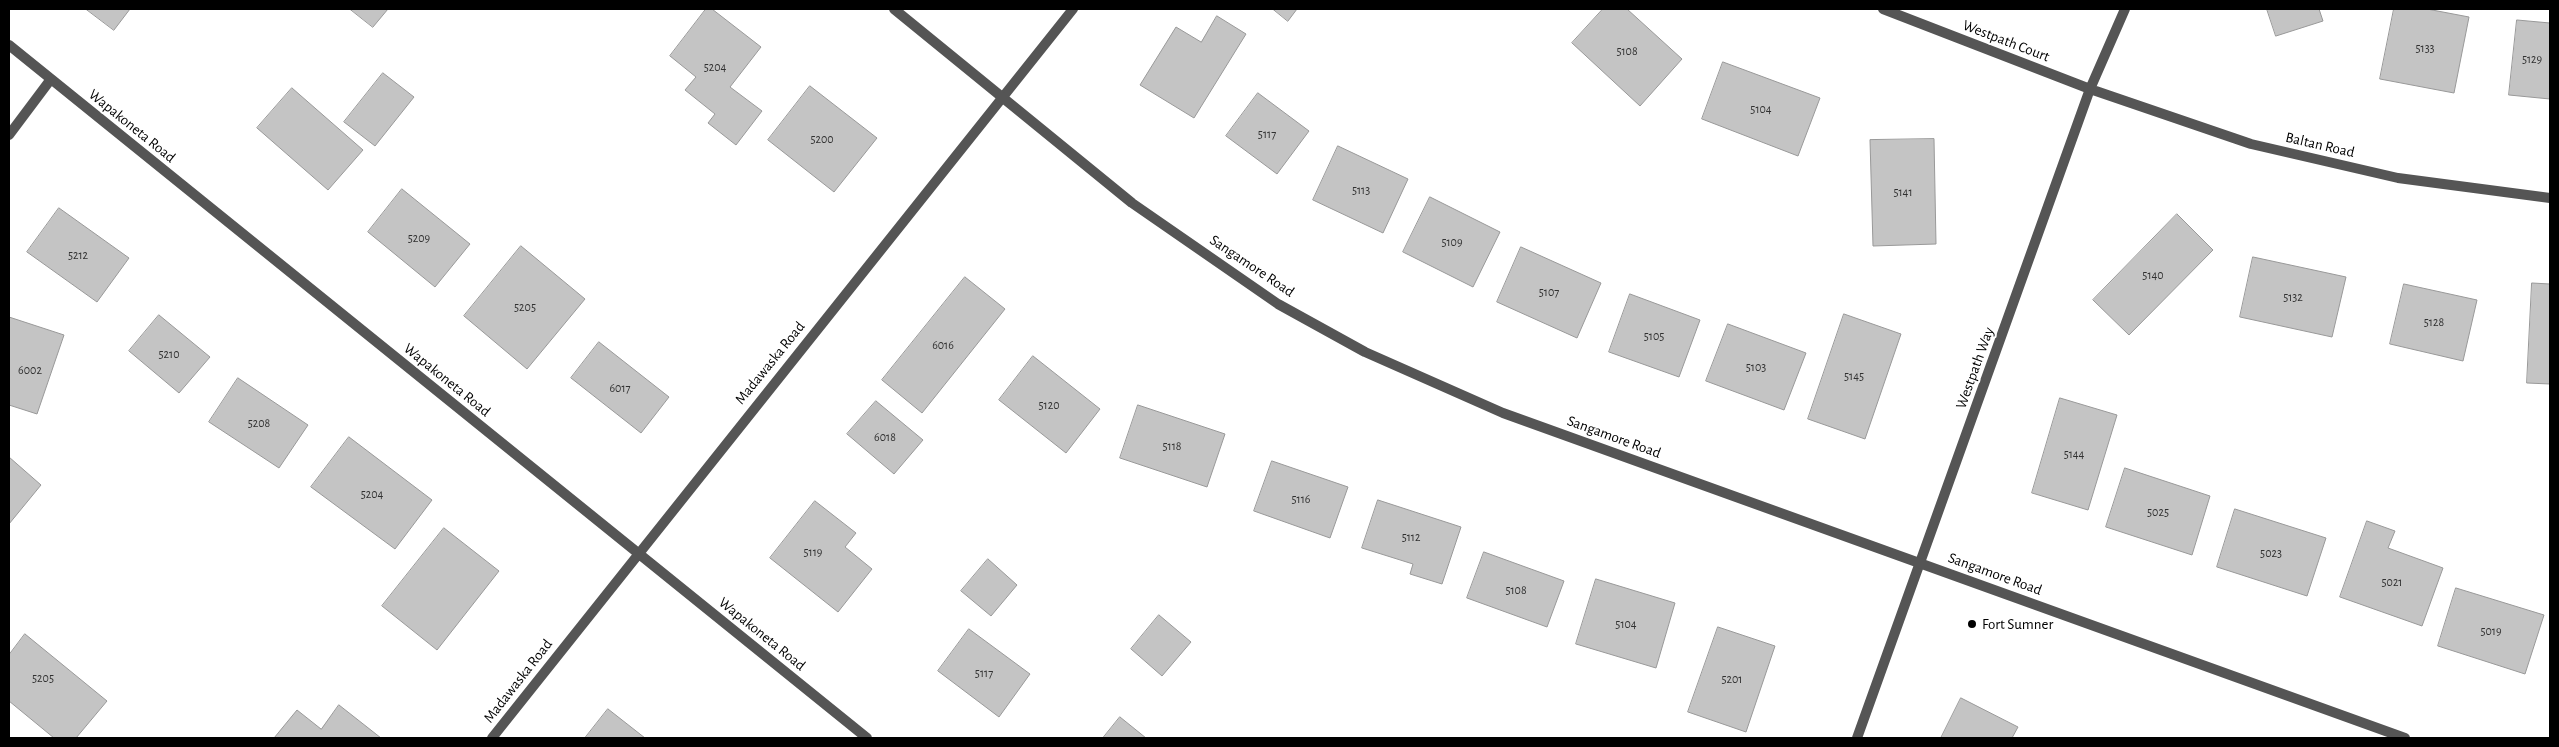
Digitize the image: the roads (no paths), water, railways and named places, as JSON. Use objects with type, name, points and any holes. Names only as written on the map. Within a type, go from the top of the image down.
[{"type":"street","name":"Sangamore Road","points":[[894,9],[1132,203],[1278,304],[1365,352],[1503,413],[2405,738]]},
{"type":"street","name":"Madawaska Road","points":[[492,738],[1073,9]]},
{"type":"street","name":"Westpath Court","points":[[1882,9],[2090,89]]},
{"type":"street","name":"Westpath Way","points":[[1858,738],[1922,564],[2090,89],[2125,9]]},
{"type":"street","name":"Wapakoneta Road","points":[[9,45],[868,738]]},
{"type":"street","points":[[9,135],[51,79]]},
{"type":"street","name":"Baltan Road","points":[[2090,89],[2251,144],[2398,178],[2550,198]]},
{"type":"place","name":"Fort Sumner","points":[[1972,624]]}]
